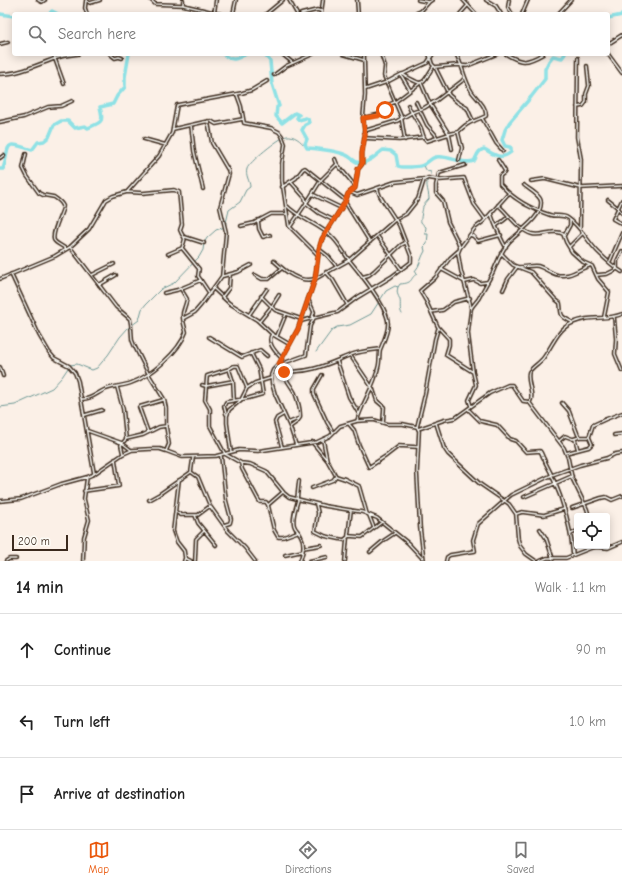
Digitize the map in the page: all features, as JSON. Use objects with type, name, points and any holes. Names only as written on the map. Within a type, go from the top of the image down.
[{"type":"street","points":[[38,0],[42,2],[45,0]]},
{"type":"street","points":[[86,12],[85,8],[86,0],[90,3],[100,0]]},
{"type":"street","points":[[151,0],[155,4],[183,5],[210,12]]},
{"type":"street","points":[[183,0],[183,5]]},
{"type":"street","points":[[214,12],[216,0]]},
{"type":"street","points":[[233,12],[236,0]]},
{"type":"street","points":[[268,12],[283,0]]},
{"type":"street","points":[[289,0],[296,12]]},
{"type":"street","points":[[309,12],[317,10],[321,11],[323,0]]},
{"type":"street","points":[[357,0],[358,12]]},
{"type":"street","points":[[418,0],[429,2]]},
{"type":"street","points":[[418,12],[432,0]]},
{"type":"street","points":[[463,0],[474,12]]},
{"type":"street","points":[[486,0],[496,6],[500,12]]},
{"type":"street","points":[[508,0],[508,7],[511,12]]},
{"type":"street","points":[[523,12],[528,0]]},
{"type":"street","points":[[560,12],[570,0]]},
{"type":"street","points":[[462,12],[468,4]]},
{"type":"street","points":[[610,43],[622,35]]},
{"type":"street","points":[[0,44],[8,42]]},
{"type":"street","points":[[54,56],[64,84]]},
{"type":"street","points":[[0,74],[21,71],[55,59],[69,56]]},
{"type":"street","points":[[112,56],[115,58],[122,58]]},
{"type":"street","points":[[284,56],[293,63]]},
{"type":"street","points":[[274,75],[293,63],[309,56]]},
{"type":"street","points":[[350,56],[365,60]]},
{"type":"street","points":[[364,56],[364,138],[362,164],[358,169],[354,190],[347,196],[346,201],[322,239],[319,249],[315,279],[301,320],[281,364],[287,371],[300,372],[350,355],[380,349]]},
{"type":"street","points":[[382,56],[385,66],[384,74],[401,118],[405,140]]},
{"type":"street","points":[[408,105],[427,141],[458,132],[473,121],[487,115],[486,111],[471,90],[457,56]]},
{"type":"street","points":[[363,118],[381,114],[389,105],[426,79],[430,71],[435,67],[457,65],[467,66],[490,56]]},
{"type":"street","points":[[509,56],[515,60],[523,62],[532,60],[539,56]]},
{"type":"street","points":[[609,56],[622,73]]},
{"type":"street","points":[[365,89],[387,82],[402,75],[427,63],[430,58],[443,81],[447,92],[454,100],[467,108],[473,121]]},
{"type":"street","points":[[578,58],[577,137],[581,159],[580,228]]},
{"type":"street","points":[[577,106],[583,106],[586,102],[586,94],[589,86],[587,66]]},
{"type":"street","points":[[402,75],[420,83],[430,104],[449,134],[452,149]]},
{"type":"street","points":[[402,75],[410,90]]},
{"type":"street","points":[[364,131],[396,121],[420,110],[462,81],[465,77]]},
{"type":"street","points":[[127,192],[160,156],[173,129],[177,105],[237,95],[252,90],[267,81]]},
{"type":"street","points":[[237,95],[241,106],[244,123],[270,128],[282,136],[285,144],[282,163],[282,187],[288,223],[290,227],[318,256]]},
{"type":"street","points":[[0,122],[24,117],[44,108],[65,105],[72,102]]},
{"type":"street","points":[[416,102],[427,125],[437,138]]},
{"type":"street","points":[[482,118],[496,143],[503,151]]},
{"type":"street","points":[[173,129],[208,121],[216,124],[243,119]]},
{"type":"street","points":[[184,318],[197,310],[222,276],[226,232],[220,207],[230,174],[212,143],[208,121]]},
{"type":"street","points":[[191,125],[194,151],[203,189]]},
{"type":"street","points":[[458,132],[462,146],[459,160]]},
{"type":"street","points":[[364,138],[405,140],[424,137]]},
{"type":"street","points":[[144,139],[166,145]]},
{"type":"street","points":[[26,154],[23,168],[39,193],[54,197],[62,205],[63,209],[59,216],[53,236],[55,242],[66,249]]},
{"type":"street","points":[[0,158],[4,155]]},
{"type":"street","points":[[335,159],[337,164],[355,186]]},
{"type":"street","points":[[498,160],[505,171],[500,176],[500,184],[529,207],[551,215],[563,216],[570,220],[580,228],[598,252],[622,272]]},
{"type":"street","points":[[290,227],[321,180],[337,164]]},
{"type":"street","points":[[460,248],[449,224],[443,201],[436,193],[435,187],[439,173],[465,165]]},
{"type":"street","points":[[282,187],[298,176],[304,168],[346,201],[370,242]]},
{"type":"street","points":[[350,192],[357,196],[377,188],[402,181],[424,180],[428,178],[437,180],[464,178],[474,204],[485,219]]},
{"type":"street","points":[[274,261],[288,273],[296,277],[308,280],[315,279],[349,260],[396,220],[406,214],[416,203],[424,180]]},
{"type":"street","points":[[531,181],[545,180],[581,188],[622,186]]},
{"type":"street","points":[[290,182],[305,198],[306,203],[319,213],[334,220]]},
{"type":"street","points":[[471,309],[480,297],[501,253],[510,241],[524,230],[534,219],[539,210],[541,200],[524,185]]},
{"type":"street","points":[[261,296],[275,310],[301,320],[313,318],[338,312],[409,264],[412,259],[396,220],[380,196],[377,188]]},
{"type":"street","points":[[0,279],[44,261],[70,247],[89,229],[106,200],[113,196],[127,192],[143,194],[174,190],[179,192],[182,224],[180,230],[185,237],[204,243]]},
{"type":"street","points":[[472,406],[468,400],[476,386],[468,327],[471,309],[470,298],[464,282],[459,251],[477,226],[491,213],[509,192]]},
{"type":"street","points":[[312,194],[341,208]]},
{"type":"street","points":[[608,200],[622,213]]},
{"type":"street","points":[[622,200],[613,219],[622,224]]},
{"type":"street","points":[[286,205],[292,211],[333,238],[371,289],[388,322],[385,339],[380,349],[379,367],[357,422]]},
{"type":"street","points":[[498,205],[517,225],[530,234],[536,235],[559,232],[564,236],[569,247],[583,262],[591,265],[598,279],[610,293],[604,317]]},
{"type":"street","points":[[491,213],[501,235],[503,244],[506,247]]},
{"type":"street","points":[[241,226],[271,214],[287,214]]},
{"type":"street","points":[[496,226],[509,216]]},
{"type":"street","points":[[258,220],[259,229],[263,237],[270,235]]},
{"type":"street","points":[[564,236],[570,225],[570,220]]},
{"type":"street","points":[[569,247],[583,233]]},
{"type":"street","points":[[610,262],[622,234]]},
{"type":"street","points":[[470,235],[478,241],[501,235]]},
{"type":"street","points":[[377,236],[401,269]]},
{"type":"street","points":[[182,248],[185,237]]},
{"type":"street","points":[[362,277],[369,275],[402,243],[405,243]]},
{"type":"street","points":[[70,247],[116,307],[130,319],[132,340],[149,375],[164,399],[169,444],[166,451]]},
{"type":"street","points":[[168,254],[182,248]]},
{"type":"street","points":[[182,248],[199,269],[198,276],[210,294]]},
{"type":"street","points":[[319,249],[328,256],[337,267]]},
{"type":"street","points":[[459,251],[450,258],[435,278],[420,290],[438,327],[449,340],[446,355],[473,372]]},
{"type":"street","points":[[617,269],[617,261],[622,251]]},
{"type":"street","points":[[501,253],[517,267],[531,272],[555,299],[560,302],[560,310],[564,318],[572,322]]},
{"type":"street","points":[[92,275],[114,264]]},
{"type":"street","points":[[222,276],[238,272],[251,265]]},
{"type":"street","points":[[517,267],[538,266],[549,272],[562,276],[569,275],[580,268],[591,265]]},
{"type":"street","points":[[503,290],[508,279],[517,267]]},
{"type":"street","points":[[255,275],[262,279],[269,279],[282,268]]},
{"type":"street","points":[[441,269],[464,282],[474,280],[480,283],[487,282]]},
{"type":"street","points":[[597,275],[607,274],[617,269]]},
{"type":"street","points":[[326,272],[333,280],[348,304]]},
{"type":"street","points":[[11,274],[39,335],[49,352],[54,358],[69,366],[75,373],[82,399],[94,474]]},
{"type":"street","points":[[222,296],[229,288],[230,274]]},
{"type":"street","points":[[99,285],[116,275]]},
{"type":"street","points":[[164,293],[181,289],[201,280]]},
{"type":"street","points":[[214,288],[229,303],[260,322],[272,334],[289,344]]},
{"type":"street","points":[[82,399],[87,400],[105,390],[130,384],[149,375],[180,344],[186,332],[183,323],[183,312],[187,302],[187,297],[181,289]]},
{"type":"street","points":[[249,315],[267,289]]},
{"type":"street","points":[[260,322],[279,294]]},
{"type":"street","points":[[432,312],[443,310],[454,302],[470,298]]},
{"type":"street","points":[[296,445],[290,427],[275,394],[271,378],[273,370],[281,364],[306,355],[310,326],[314,312],[308,300]]},
{"type":"street","points":[[277,336],[286,314]]},
{"type":"street","points":[[529,402],[532,397],[528,382],[529,372],[543,358],[558,334],[572,322],[584,319],[614,317],[622,314]]},
{"type":"street","points":[[614,317],[616,339],[614,354],[622,372]]},
{"type":"street","points":[[423,560],[420,528],[417,428],[432,362],[438,327]]},
{"type":"street","points":[[272,334],[270,342],[274,350],[282,359]]},
{"type":"street","points":[[209,337],[242,357],[260,350],[268,356]]},
{"type":"street","points":[[226,414],[224,404],[234,400],[241,400],[262,395],[259,368],[251,353]]},
{"type":"street","points":[[350,355],[372,386],[376,401],[384,407],[383,423]]},
{"type":"street","points":[[337,360],[349,397],[359,414]]},
{"type":"street","points":[[247,388],[238,366],[234,366],[207,376],[206,400],[210,409],[210,426],[225,454],[241,463],[250,464],[266,471],[289,497],[316,504],[351,510],[368,515],[382,522],[412,547],[423,560]]},
{"type":"street","points":[[0,367],[4,376]]},
{"type":"street","points":[[284,368],[287,380],[295,393],[300,408],[300,418],[290,427]]},
{"type":"street","points":[[229,369],[233,381],[234,400]]},
{"type":"street","points":[[322,375],[314,389],[314,394],[333,432]]},
{"type":"street","points":[[231,452],[227,431],[227,414],[229,410],[241,400],[247,388],[271,378]]},
{"type":"street","points":[[202,385],[206,386],[233,381]]},
{"type":"street","points":[[0,501],[21,499],[61,484],[87,477],[94,474],[123,454],[132,450],[150,449],[166,451],[182,457],[194,458],[221,456],[239,450],[258,451],[323,440],[330,436],[340,426],[371,420],[383,423],[403,424],[417,428],[455,418],[490,393],[510,385],[514,387],[523,402],[529,402]]},
{"type":"street","points":[[117,387],[123,409],[126,439]]},
{"type":"street","points":[[148,432],[139,407],[164,399]]},
{"type":"street","points":[[529,402],[559,441],[566,453],[572,476],[588,513]]},
{"type":"street","points":[[562,403],[569,411],[577,433],[581,437]]},
{"type":"street","points":[[467,409],[480,421],[497,425],[510,439],[516,441],[526,452],[540,451],[552,475],[564,509],[571,534],[573,555]]},
{"type":"street","points":[[85,415],[102,410]]},
{"type":"street","points":[[566,453],[591,445],[589,437],[593,425],[622,413]]},
{"type":"street","points":[[282,447],[275,422],[277,418],[284,414]]},
{"type":"street","points":[[288,423],[299,419]]},
{"type":"street","points":[[436,423],[444,448],[448,454],[480,484],[509,504],[516,514],[519,543],[526,554],[536,561]]},
{"type":"street","points":[[349,424],[354,430],[369,467],[399,446],[417,447]]},
{"type":"street","points":[[123,454],[121,448],[122,443],[126,439],[143,435],[159,426],[166,426]]},
{"type":"street","points":[[88,431],[122,443],[132,450]]},
{"type":"street","points":[[614,435],[622,434]]},
{"type":"street","points":[[559,441],[565,436],[575,439],[589,437]]},
{"type":"street","points":[[575,439],[578,450]]},
{"type":"street","points":[[323,440],[327,460]]},
{"type":"street","points":[[312,442],[327,460],[336,476],[359,486],[368,515],[374,528]]},
{"type":"street","points":[[446,561],[447,557],[450,555],[475,551],[473,540],[477,526],[504,500],[525,487],[552,475],[622,453]]},
{"type":"street","points":[[221,456],[226,500],[231,519],[230,523],[224,525]]},
{"type":"street","points":[[149,500],[191,472],[194,458]]},
{"type":"street","points":[[84,491],[119,486],[115,459]]},
{"type":"street","points":[[241,463],[242,469],[258,499],[260,502],[266,502],[268,505],[274,530],[278,536],[283,537],[297,532]]},
{"type":"street","points":[[191,472],[198,478],[210,506],[228,531],[245,548],[255,561]]},
{"type":"street","points":[[312,488],[333,480],[336,476]]},
{"type":"street","points":[[524,497],[572,476]]},
{"type":"street","points":[[83,561],[84,537],[89,520],[84,503],[84,491],[87,477]]},
{"type":"street","points":[[179,480],[174,535],[184,551],[184,561]]},
{"type":"street","points":[[299,482],[294,523],[295,529],[301,535],[303,551],[300,561]]},
{"type":"street","points":[[268,505],[283,492]]},
{"type":"street","points":[[572,508],[606,497],[612,500],[622,496]]},
{"type":"street","points":[[316,504],[318,513],[315,529],[316,533],[332,538],[347,539]]},
{"type":"street","points":[[176,512],[181,515],[198,515],[210,506]]},
{"type":"street","points":[[516,514],[524,512],[544,515],[564,509]]},
{"type":"street","points":[[345,561],[351,510]]},
{"type":"street","points":[[195,515],[198,524],[216,545]]},
{"type":"street","points":[[348,536],[362,537],[382,522]]},
{"type":"street","points":[[540,529],[546,538],[554,559]]},
{"type":"street","points":[[196,561],[196,539],[204,531]]},
{"type":"street","points":[[370,552],[396,533]]},
{"type":"street","points":[[610,547],[622,542]]},
{"type":"street","points":[[303,548],[321,545]]},
{"type":"street","points":[[540,561],[547,558],[566,558],[586,549]]},
{"type":"street","points":[[286,555],[303,551]]},
{"type":"street","points":[[309,561],[327,557]]},
{"type":"street","points":[[185,558],[191,561]]},
{"type":"street","points":[[6,561],[9,559],[16,559]]},
{"type":"waterway","points":[[0,14],[12,16]]},
{"type":"waterway","points":[[610,18],[622,15]]},
{"type":"waterway","points":[[0,169],[3,169],[8,150],[11,145],[32,150],[38,142],[44,141],[49,137],[54,125],[61,121],[68,121],[75,128],[85,126],[88,128],[99,123],[102,119],[100,107],[113,104],[117,96],[125,87],[129,56]]},
{"type":"waterway","points":[[225,56],[232,59],[242,56]]},
{"type":"waterway","points":[[266,56],[270,61],[272,84],[279,106],[277,107],[276,116],[282,123],[295,113],[299,115],[297,118],[299,120],[306,118],[308,119],[309,123],[305,125],[302,130],[307,139],[305,144],[307,148],[341,153],[362,164],[383,150],[391,151],[396,155],[398,166],[400,167],[423,165],[432,158],[436,157],[446,157],[464,162],[474,161],[479,152],[484,149],[494,155],[507,155],[511,152],[511,148],[505,146],[502,140],[505,130],[545,79],[545,69],[553,56]]},
{"type":"waterway","points":[[553,56],[562,58],[564,56]]},
{"type":"waterway","points":[[0,407],[15,405],[52,388],[70,365],[77,364],[92,370],[97,368],[120,337],[128,328],[139,320],[142,309],[146,304],[161,289],[174,283],[199,257],[207,238],[216,230],[225,227],[229,210],[240,202],[246,190],[250,187],[247,169],[253,161],[283,137],[295,137],[305,146]]},
{"type":"waterway","points":[[316,352],[332,330],[337,327],[350,325],[371,314],[386,291],[395,286],[398,287],[400,284],[408,283],[417,274],[415,271],[425,251],[424,247],[427,244],[428,234],[425,234],[426,227],[421,222],[421,219],[423,206],[429,199],[427,180],[431,175],[431,172],[427,171],[424,164]]},
{"type":"waterway","points":[[398,287],[397,293],[400,300],[400,309],[402,314]]},
{"type":"route","points":[[284,372],[282,364],[279,364],[298,329],[315,279],[320,244],[324,234],[345,202],[348,194],[355,188],[358,169],[362,164],[365,135],[363,118],[376,115],[378,116],[385,110]]}]
